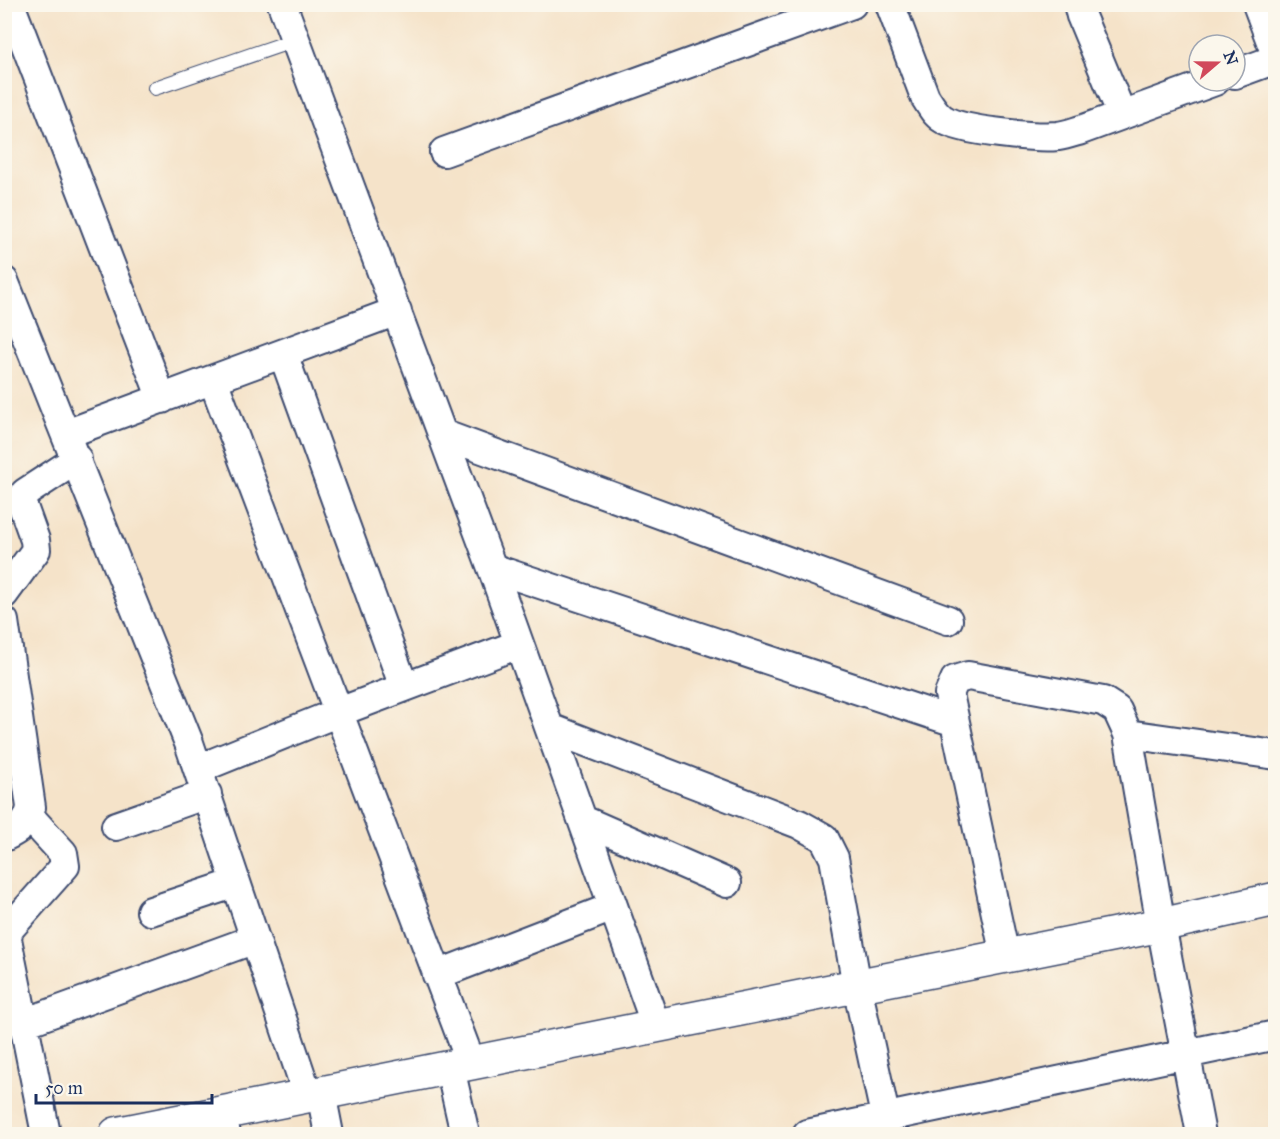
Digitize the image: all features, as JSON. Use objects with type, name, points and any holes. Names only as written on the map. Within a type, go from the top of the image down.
[{"type":"street","points":[[10,4],[162,399]]},
{"type":"street","points":[[282,4],[492,568],[656,1026]]},
{"type":"street","points":[[444,152],[852,4]]},
{"type":"street","points":[[890,4],[925,97],[932,109],[955,125],[1025,136],[1060,136],[1187,91]]},
{"type":"street","points":[[1081,4],[1082,16],[1122,115]]},
{"type":"street","points":[[1247,69],[1275,57],[1257,4]]},
{"type":"street","points":[[4,281],[202,782],[255,939],[329,1134]]},
{"type":"street","points":[[4,594],[36,550],[35,540],[21,501],[25,493],[71,447],[162,399],[397,311]]},
{"type":"street","points":[[283,354],[404,687]]},
{"type":"street","points":[[213,380],[437,975],[461,1065],[465,1134]]},
{"type":"street","points":[[442,434],[948,620]]},
{"type":"street","points":[[492,568],[955,722]]},
{"type":"street","points":[[4,621],[31,807],[30,817],[16,831],[4,837]]},
{"type":"street","points":[[116,826],[339,712],[519,644]]},
{"type":"street","points":[[1005,956],[949,694],[955,680],[968,676],[1103,700],[1118,710],[1128,734],[1161,925],[1201,1134]]},
{"type":"street","points":[[550,728],[800,824],[824,838],[834,858],[857,986],[887,1126]]},
{"type":"street","points":[[1128,734],[1275,755]]},
{"type":"street","points":[[30,817],[63,853],[65,866],[8,932],[7,939],[45,1134]]},
{"type":"street","points":[[583,820],[727,883]]},
{"type":"street","points":[[151,911],[236,883]]},
{"type":"street","points":[[136,1133],[224,1124],[315,1095],[1161,925],[1275,899]]},
{"type":"street","points":[[437,975],[614,907]]},
{"type":"street","points":[[24,1023],[255,939]]},
{"type":"street","points":[[807,1134],[887,1126],[1185,1054],[1275,1035]]},
{"type":"lane","points":[[154,88],[295,40]]}]
